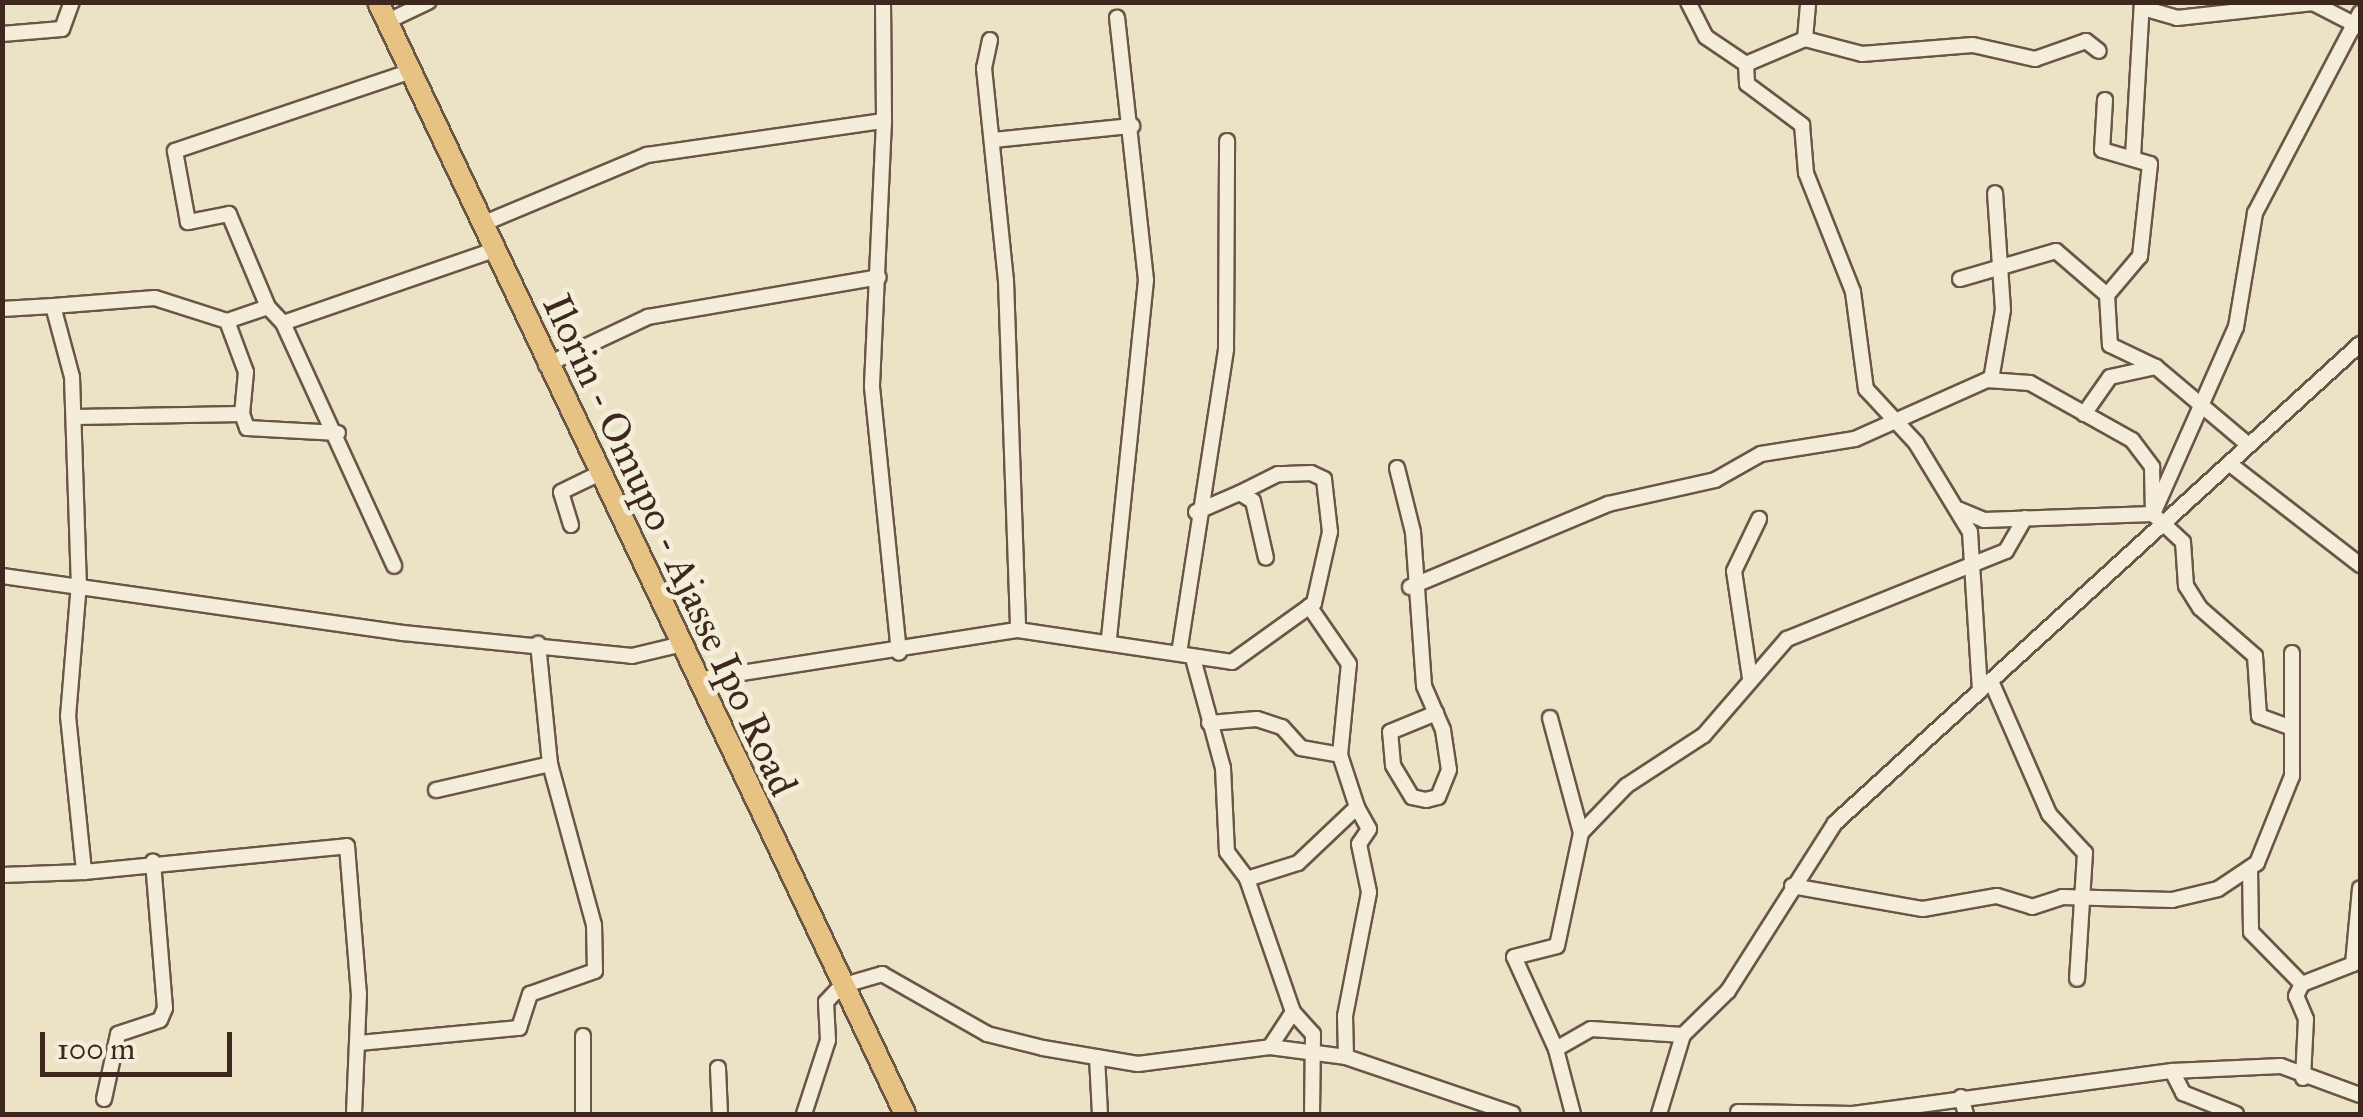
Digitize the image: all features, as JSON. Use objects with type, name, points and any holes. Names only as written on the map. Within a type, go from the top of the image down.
[{"type":"highway","name":"Ilorin - Omupo - Ajasse Ipo Road","points":[[382,12],[678,645],[905,1114]]},
{"type":"street","points":[[2,34],[62,29],[72,2]]},
{"type":"street","points":[[382,12],[428,2]]},
{"type":"street","points":[[883,2],[880,277],[872,387],[899,654]]},
{"type":"street","points":[[1688,2],[1706,37],[1746,64]]},
{"type":"street","points":[[1805,39],[1808,2]]},
{"type":"street","points":[[2133,157],[2142,5],[2176,18],[2251,7],[2313,4],[2359,22],[2255,213],[2236,327],[2159,518]]},
{"type":"street","points":[[1109,638],[1144,326],[1132,126],[1116,18]]},
{"type":"street","points":[[1746,64],[1805,39],[1862,54],[1973,45],[2036,59],[2086,41],[2100,51]]},
{"type":"street","points":[[990,40],[1018,630]]},
{"type":"street","points":[[1746,64],[1747,84],[1802,125],[1806,172],[1854,292],[1856,361],[1875,406],[1889,416],[1960,510],[1972,568],[1985,686],[2049,814],[2084,853],[2078,898],[2077,979]]},
{"type":"street","points":[[394,566],[338,433],[283,323],[268,307],[229,214],[188,222],[175,151],[409,72]]},
{"type":"street","points":[[2105,100],[2102,150],[2150,164],[2140,256],[2107,295],[2110,345],[2156,367],[2200,412],[2244,441]]},
{"type":"street","points":[[482,224],[647,155],[884,121]]},
{"type":"street","points":[[994,140],[1132,126]]},
{"type":"street","points":[[1180,648],[1196,512],[1226,348],[1228,141]]},
{"type":"street","points":[[1991,380],[2003,310],[1995,193]]},
{"type":"street","points":[[283,323],[494,250]]},
{"type":"street","points":[[1960,279],[2056,251],[2107,295]]},
{"type":"street","points":[[546,365],[648,317],[880,277]]},
{"type":"street","points":[[2,309],[154,298],[227,321],[268,307]]},
{"type":"street","points":[[53,306],[76,417],[79,583],[68,677],[84,872]]},
{"type":"street","points":[[227,321],[246,372],[242,414],[247,428],[338,433]]},
{"type":"street","points":[[1659,1114],[1683,1035],[1728,992],[1835,823],[1985,686],[2159,518],[2230,464],[2244,441],[2360,344]]},
{"type":"street","points":[[2084,414],[2110,377],[2156,367]]},
{"type":"street","points":[[1410,586],[1608,504],[1716,480],[1761,454],[1855,439],[1889,416],[1991,380],[2030,383],[2132,440],[2152,468],[2159,518],[2183,542],[2186,586],[2200,608],[2255,656],[2259,716],[2292,728]]},
{"type":"street","points":[[76,417],[242,414]]},
{"type":"street","points":[[2230,464],[2360,565]]},
{"type":"street","points":[[1397,468],[1413,532],[1410,586],[1449,770],[1438,798],[1426,800],[1412,797],[1393,764],[1390,732],[1436,712]]},
{"type":"street","points":[[570,525],[561,492],[598,474]]},
{"type":"street","points":[[1194,662],[1232,662],[1310,606],[1330,532],[1324,479],[1278,474],[1196,512]]},
{"type":"street","points":[[1240,493],[1253,501],[1266,558]]},
{"type":"street","points":[[1960,510],[1984,520],[2159,518]]},
{"type":"street","points":[[1750,678],[1734,571],[1759,518]]},
{"type":"street","points":[[1581,832],[1626,786],[1704,735],[1787,639],[1972,568],[2006,551],[2025,518]]},
{"type":"street","points":[[2,576],[79,583],[403,634],[632,656],[678,645]]},
{"type":"street","points":[[1310,606],[1349,664],[1340,755],[1357,807],[1369,829],[1359,844],[1369,892],[1346,1057]]},
{"type":"street","points":[[697,680],[781,660],[899,654],[1018,630],[1180,648],[1194,662],[1223,768],[1222,837],[1247,880],[1293,1012],[1313,1034],[1312,1114]]},
{"type":"street","points":[[359,1043],[519,1028],[530,994],[595,971],[594,925],[550,764],[538,644]]},
{"type":"street","points":[[2292,653],[2292,776],[2250,868],[2251,932],[2302,984],[2303,1078]]},
{"type":"street","points":[[1550,718],[1581,832],[1556,946],[1514,956],[1556,1048],[1573,1114]]},
{"type":"street","points":[[1209,723],[1257,719],[1282,728],[1301,748],[1340,755]]},
{"type":"street","points":[[436,790],[504,782],[550,764]]},
{"type":"street","points":[[1247,880],[1298,864],[1357,807]]},
{"type":"street","points":[[2,874],[84,872],[153,861],[347,846],[359,1043],[354,1114]]},
{"type":"street","points":[[104,1099],[118,1034],[160,1020],[165,1008],[153,861]]},
{"type":"street","points":[[1792,886],[1923,909],[1997,896],[2032,907],[2078,898],[2172,900],[2250,868]]},
{"type":"street","points":[[2302,984],[2353,964],[2360,888]]},
{"type":"street","points":[[804,1114],[815,1058],[828,1040],[826,1002],[841,986],[882,974],[987,1034],[1138,1064],[1270,1047],[1310,1057],[1346,1057],[1514,1114]]},
{"type":"street","points":[[1270,1047],[1293,1012]]},
{"type":"street","points":[[1556,1048],[1591,1029],[1683,1035]]},
{"type":"street","points":[[583,1036],[583,1114]]},
{"type":"street","points":[[1097,1057],[1100,1114]]},
{"type":"street","points":[[1738,1112],[1853,1114],[2172,1072],[2281,1066],[2303,1078],[2360,1095]]},
{"type":"street","points":[[718,1068],[720,1114]]},
{"type":"street","points":[[2172,1072],[2183,1093],[2236,1114]]},
{"type":"street","points":[[1961,1097],[1966,1114]]}]
